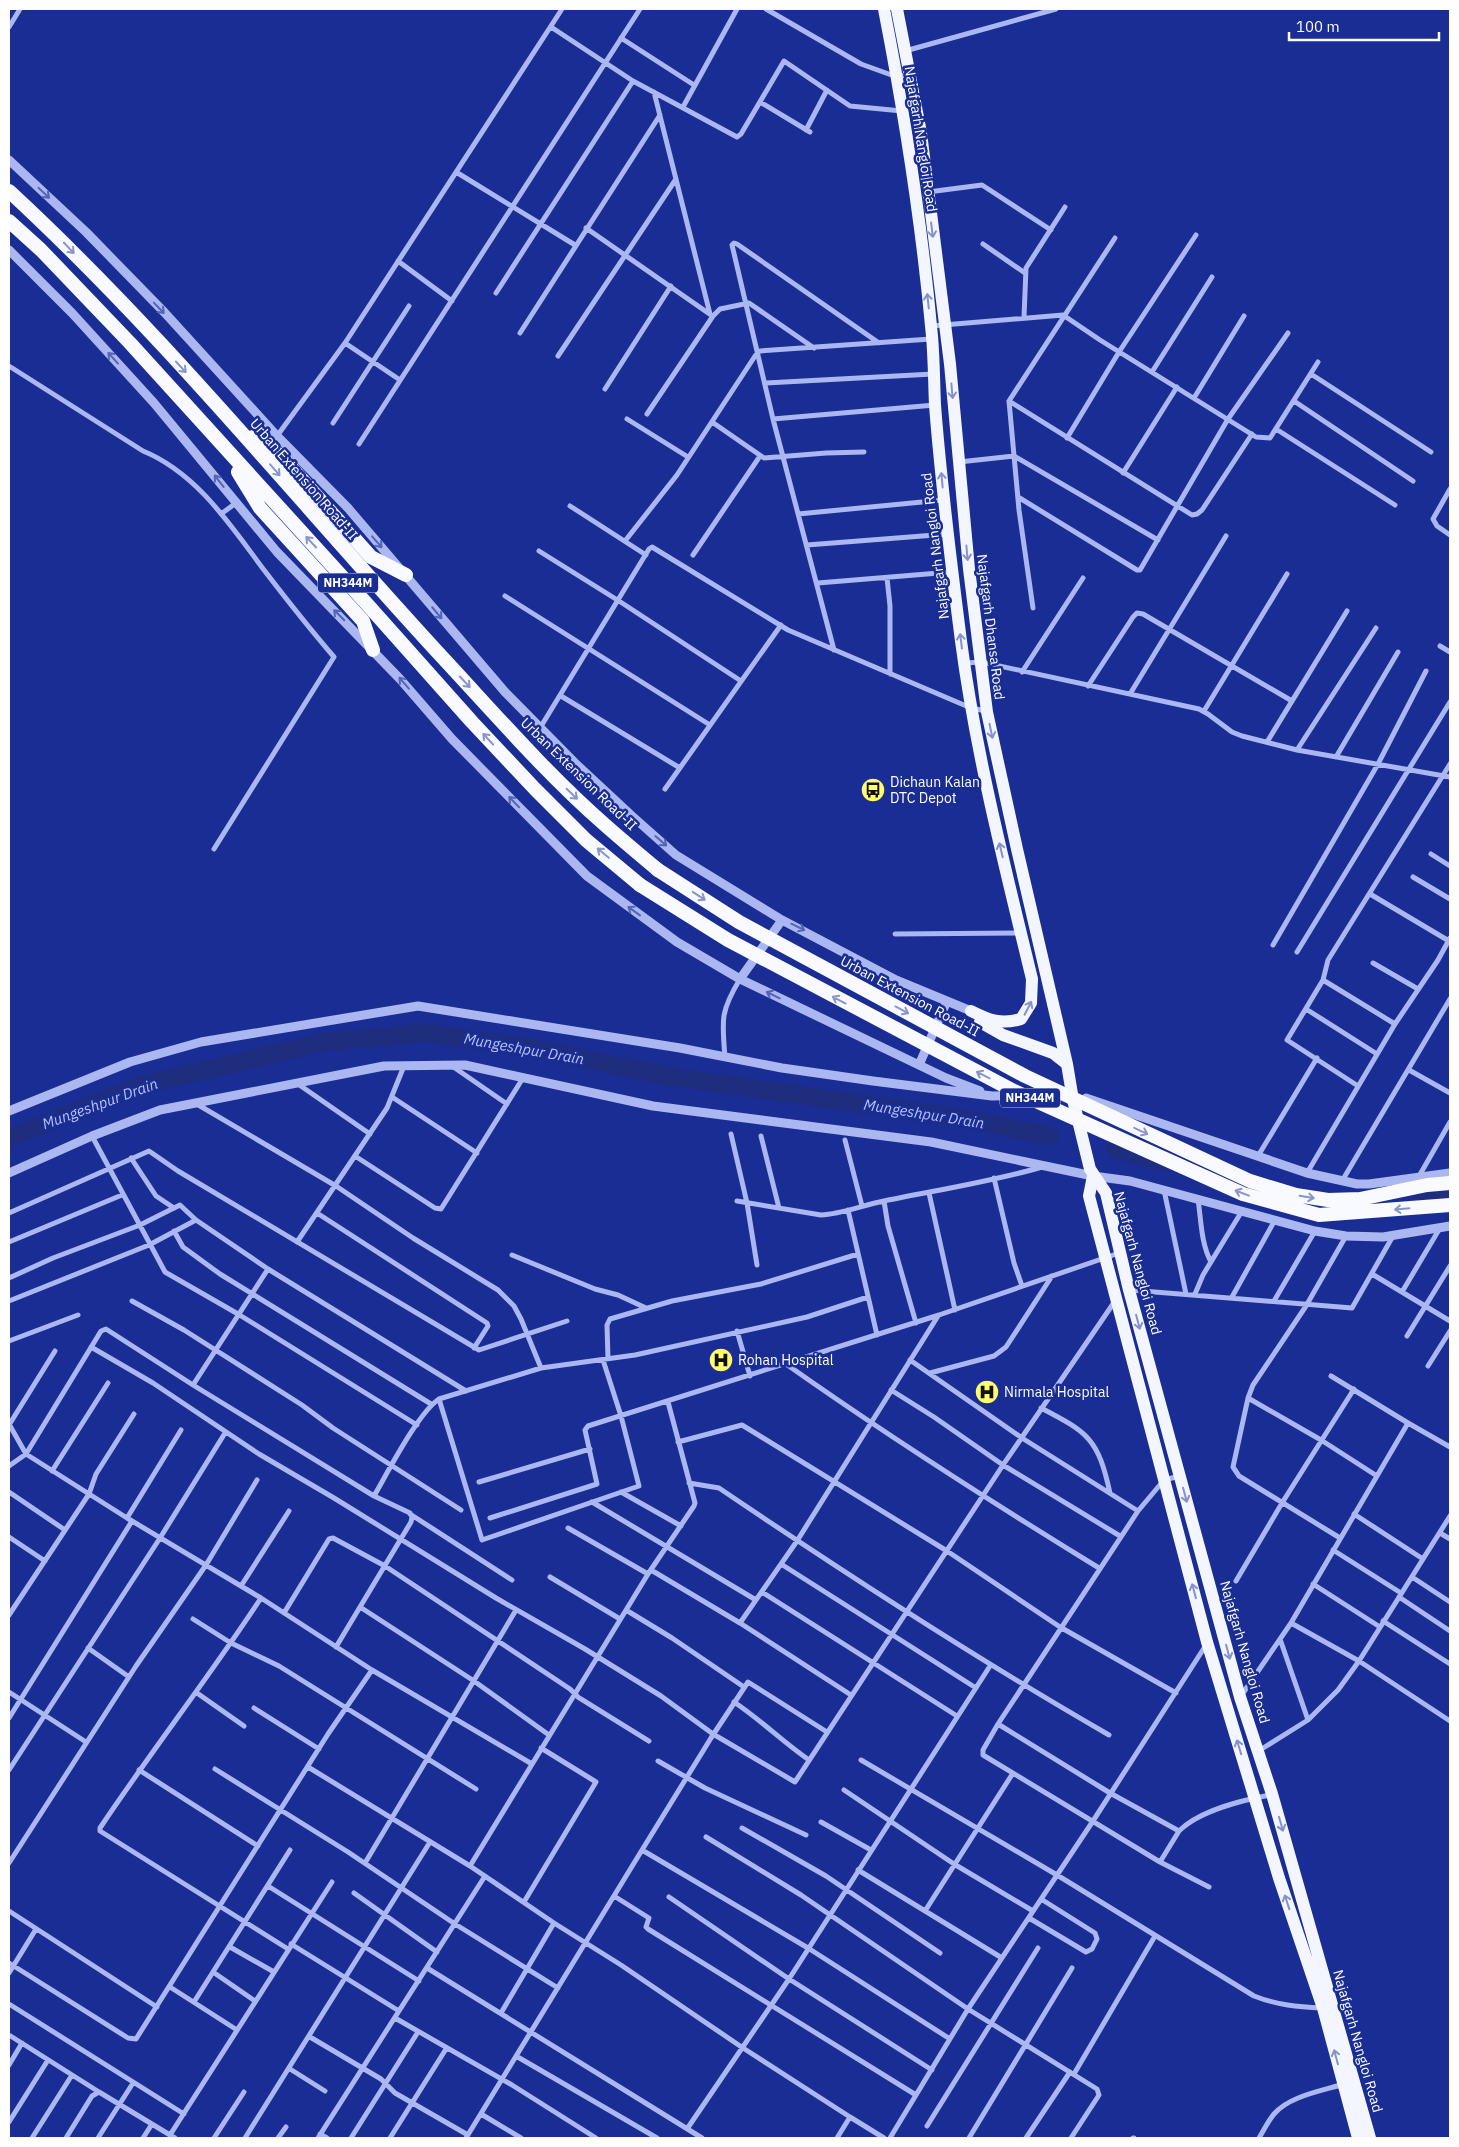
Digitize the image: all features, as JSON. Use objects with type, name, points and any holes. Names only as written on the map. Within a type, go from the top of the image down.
[{"type":"highway","name":"Urban Extension Road-II","points":[[9,190],[56,234],[243,433],[395,606],[551,773],[604,824],[658,870],[739,922],[1017,1072],[1250,1181],[1296,1195],[1328,1200],[1360,1199],[1427,1185],[1450,1183]]},
{"type":"highway","name":"NH344M","points":[[9,220],[41,250],[130,343],[472,722],[586,840],[640,885],[728,940],[1016,1092],[1243,1194],[1319,1215],[1450,1205]]},
{"type":"highway","points":[[243,433],[255,438],[281,456],[371,556],[406,575]]},
{"type":"highway","points":[[222,446],[260,508],[363,621],[373,650]]},
{"type":"main road","name":"Najafgarh Nangloi Road","points":[[884,9],[899,52],[903,76],[904,111],[932,332],[935,405],[944,500],[964,663],[971,708],[996,827],[1032,979],[1033,996],[1028,1012],[1021,1019],[1001,1023],[993,1022],[971,1011]]},
{"type":"main road","points":[[898,9],[899,52]]},
{"type":"main road","name":"Najafgarh Dhansa Road","points":[[903,76],[921,133],[945,325],[968,569],[987,712],[1067,1064]]},
{"type":"main road","points":[[996,827],[1011,823]]},
{"type":"main road","points":[[971,1011],[983,1025],[1003,1035],[1053,1053],[1067,1064]]},
{"type":"main road","name":"Najafgarh Nangloi Road","points":[[1067,1064],[1072,1096],[1093,1176],[1106,1193],[1129,1290],[1240,1697],[1272,1794],[1349,2083],[1358,2138]]},
{"type":"main road","name":"Najafgarh Nangloi Road","points":[[1093,1176],[1089,1196],[1207,1642],[1322,2008],[1370,2138]]},
{"type":"street","points":[[9,27],[20,9]]},
{"type":"street","points":[[277,436],[345,343],[562,9]]},
{"type":"street","points":[[359,444],[640,9]]},
{"type":"street","points":[[683,107],[737,9]]},
{"type":"street","points":[[766,9],[861,64],[903,76]]},
{"type":"street","points":[[899,52],[1056,9]]},
{"type":"street","points":[[551,27],[633,81],[737,136],[741,134],[784,61],[850,106],[904,111]]},
{"type":"street","points":[[620,38],[694,85]]},
{"type":"street","points":[[496,293],[633,81]]},
{"type":"street","points":[[760,102],[808,131],[827,90]]},
{"type":"street","points":[[654,92],[711,315]]},
{"type":"street","points":[[520,333],[660,115]]},
{"type":"street","points":[[9,160],[86,232],[230,382],[277,436],[348,508],[493,679],[540,728],[574,763],[676,855],[782,920],[896,980],[971,1011]]},
{"type":"street","points":[[456,172],[575,245]]},
{"type":"street","points":[[558,356],[676,179]]},
{"type":"street","points":[[928,192],[982,185],[1051,230]]},
{"type":"street","points":[[1024,318],[1027,264],[1065,206]]},
{"type":"street","points":[[586,228],[711,315]]},
{"type":"street","points":[[1067,438],[1119,352],[1196,235]]},
{"type":"street","points":[[1033,608],[1018,496],[1009,401],[1063,315],[1115,238]]},
{"type":"street","points":[[834,650],[818,583],[773,419],[766,383],[732,250],[734,243],[879,343]]},
{"type":"street","points":[[983,244],[1025,273]]},
{"type":"street","points":[[9,250],[72,313],[154,402],[277,552],[373,650],[452,739],[587,876],[676,942],[740,979],[919,1065],[992,1096]]},
{"type":"street","points":[[398,261],[452,301]]},
{"type":"street","points":[[1152,372],[1212,277]]},
{"type":"street","points":[[605,389],[670,286]]},
{"type":"street","points":[[647,414],[711,315],[720,309],[746,302],[753,304],[814,348]]},
{"type":"street","points":[[333,423],[409,306]]},
{"type":"street","points":[[625,541],[688,457],[757,353],[760,352],[879,343],[932,332],[945,325],[1063,315],[1256,437],[1270,438],[1318,362]]},
{"type":"street","points":[[1194,398],[1244,316]]},
{"type":"street","points":[[1018,496],[1137,570],[1142,567],[1228,419],[1288,333]]},
{"type":"street","points":[[345,343],[400,380]]},
{"type":"street","points":[[9,366],[143,450],[160,458],[192,483],[221,514],[301,618],[334,657],[214,849]]},
{"type":"street","points":[[766,383],[934,374]]},
{"type":"street","points":[[1310,374],[1431,452]]},
{"type":"street","points":[[1124,473],[1177,387]]},
{"type":"street","points":[[1009,401],[1192,515],[1197,514],[1252,434]]},
{"type":"street","points":[[1294,401],[1413,481]]},
{"type":"street","points":[[773,419],[935,405]]},
{"type":"street","points":[[627,419],[688,457]]},
{"type":"street","points":[[712,422],[760,456],[768,459],[826,453],[864,452]]},
{"type":"street","points":[[1276,429],[1395,506]]},
{"type":"street","points":[[692,555],[760,456]]},
{"type":"street","points":[[959,462],[1014,456],[1158,540]]},
{"type":"street","points":[[1450,489],[1433,519],[1437,526],[1450,536]]},
{"type":"street","points":[[798,514],[944,500]]},
{"type":"street","points":[[221,514],[236,503]]},
{"type":"street","points":[[570,506],[646,555]]},
{"type":"street","points":[[807,545],[949,534]]},
{"type":"street","points":[[1130,694],[1226,536]]},
{"type":"street","points":[[540,728],[649,549],[655,548],[781,625],[890,674],[971,708],[987,712]]},
{"type":"street","points":[[540,551],[741,682]]},
{"type":"street","points":[[818,583],[954,572]]},
{"type":"street","points":[[1204,712],[1287,574]]},
{"type":"street","points":[[887,578],[890,606],[890,674]]},
{"type":"street","points":[[1022,672],[1082,578]]},
{"type":"street","points":[[505,596],[710,725]]},
{"type":"street","points":[[1266,742],[1347,612]]},
{"type":"street","points":[[1088,686],[1132,617],[1137,613],[1143,614],[1292,701]]},
{"type":"street","points":[[665,789],[781,625]]},
{"type":"street","points":[[1297,750],[1376,628]]},
{"type":"street","points":[[1440,646],[1450,652]]},
{"type":"street","points":[[1336,757],[1398,652]]},
{"type":"street","points":[[964,663],[980,662],[1204,712],[1232,732],[1297,750],[1450,777]]},
{"type":"street","points":[[1273,945],[1378,764],[1426,671]]},
{"type":"street","points":[[561,696],[680,768]]},
{"type":"street","points":[[1297,952],[1450,702]]},
{"type":"street","points":[[1358,1086],[1287,1040],[1323,980],[1328,960],[1450,764]]},
{"type":"street","points":[[1431,854],[1450,866]]},
{"type":"street","points":[[1413,878],[1450,899]]},
{"type":"street","points":[[1307,1173],[1395,1024],[1449,940],[1370,894]]},
{"type":"street","points":[[726,1057],[722,1016],[730,995],[782,920]]},
{"type":"street","points":[[895,934],[1021,932]]},
{"type":"street","points":[[1373,963],[1418,989]]},
{"type":"street","points":[[1323,980],[1395,1024]]},
{"type":"street","points":[[1342,1181],[1450,999]]},
{"type":"street","points":[[919,1065],[947,1001]]},
{"type":"street","points":[[9,1111],[130,1062],[201,1042],[418,1006],[809,1072],[992,1096],[1072,1096],[1307,1173],[1342,1181],[1369,1184],[1450,1173]]},
{"type":"street","points":[[1306,1009],[1377,1054]]},
{"type":"street","points":[[1443,1011],[1450,1015]]},
{"type":"street","points":[[1258,1156],[1317,1058]]},
{"type":"street","points":[[9,1172],[92,1136],[160,1110],[384,1066],[465,1065],[652,1106],[931,1142],[1048,1165],[1093,1176],[1130,1181],[1315,1231],[1346,1236],[1393,1235],[1445,1227]]},
{"type":"street","points":[[297,1242],[370,1134],[392,1097],[404,1066]]},
{"type":"street","points":[[452,1066],[507,1104]]},
{"type":"street","points":[[1409,1070],[1450,1093]]},
{"type":"street","points":[[355,1156],[439,1209],[444,1206],[523,1078]]},
{"type":"street","points":[[298,1083],[370,1134]]},
{"type":"street","points":[[392,1097],[477,1153]]},
{"type":"street","points":[[194,1103],[336,1186],[413,1238],[498,1290],[514,1306],[542,1368]]},
{"type":"street","points":[[1418,1178],[1450,1122]]},
{"type":"street","points":[[731,1134],[747,1202],[757,1265]]},
{"type":"street","points":[[92,1136],[164,1272],[238,1314],[417,1425]]},
{"type":"street","points":[[761,1136],[779,1208]]},
{"type":"street","points":[[845,1140],[862,1206]]},
{"type":"street","points":[[9,1212],[149,1151],[178,1171],[474,1348],[480,1350],[567,1320]]},
{"type":"street","points":[[131,1158],[156,1196],[174,1208]]},
{"type":"street","points":[[737,1201],[821,1215],[929,1193],[1048,1165]]},
{"type":"street","points":[[994,1178],[1014,1263],[1022,1286]]},
{"type":"street","points":[[1164,1190],[1186,1294]]},
{"type":"street","points":[[929,1193],[955,1310]]},
{"type":"street","points":[[9,1242],[122,1195]]},
{"type":"street","points":[[1198,1199],[1207,1255],[1211,1262]]},
{"type":"street","points":[[884,1201],[888,1226],[916,1323]]},
{"type":"street","points":[[9,1278],[53,1258],[140,1225],[178,1205],[182,1206],[196,1220],[268,1269],[466,1390]]},
{"type":"street","points":[[848,1210],[877,1335]]},
{"type":"street","points":[[1195,1294],[1199,1283],[1242,1211]]},
{"type":"street","points":[[318,1213],[487,1323],[488,1326],[474,1348]]},
{"type":"street","points":[[9,1301],[149,1245],[196,1220]]},
{"type":"street","points":[[1232,1297],[1275,1220]]},
{"type":"street","points":[[1402,1292],[1445,1227]]},
{"type":"street","points":[[174,1231],[183,1247],[220,1274],[253,1292],[431,1404]]},
{"type":"street","points":[[1274,1301],[1315,1231]]},
{"type":"street","points":[[1129,1290],[1232,1297],[1306,1306],[1352,1308],[1393,1235]]},
{"type":"street","points":[[1340,1538],[1239,1476],[1233,1468],[1248,1398],[1253,1385],[1306,1306],[1346,1236]]},
{"type":"street","points":[[490,1518],[595,1485],[597,1482],[586,1427],[916,1323],[1120,1253]]},
{"type":"street","points":[[439,1399],[482,1540],[639,1486],[605,1359],[608,1322],[610,1319],[646,1308],[761,1284],[858,1254]]},
{"type":"street","points":[[512,1256],[595,1289],[618,1295],[646,1308]]},
{"type":"street","points":[[1407,1336],[1450,1266]]},
{"type":"street","points":[[193,1385],[268,1269]]},
{"type":"street","points":[[1372,1274],[1450,1322]]},
{"type":"street","points":[[930,1374],[1000,1353],[1006,1347],[1052,1276]]},
{"type":"street","points":[[374,1496],[431,1404],[439,1399],[542,1368],[635,1355],[807,1317],[868,1298]]},
{"type":"street","points":[[91,1347],[153,1383],[225,1433],[661,1696],[713,1734],[793,1782],[797,1780],[1003,1464],[1115,1300]]},
{"type":"street","points":[[132,1301],[184,1330],[461,1510]]},
{"type":"street","points":[[9,1341],[78,1315]]},
{"type":"street","points":[[740,1623],[797,1541],[890,1390],[939,1315]]},
{"type":"street","points":[[9,1466],[26,1454],[101,1331],[106,1329],[193,1385],[374,1496],[410,1513],[512,1580]]},
{"type":"street","points":[[738,1331],[750,1376]]},
{"type":"street","points":[[1428,1366],[1450,1331]]},
{"type":"street","points":[[55,1351],[9,1424],[26,1454],[132,1522],[262,1598],[372,1670],[532,1764]]},
{"type":"street","points":[[910,1360],[1022,1438],[1138,1511]]},
{"type":"street","points":[[786,1364],[870,1423],[1099,1568]]},
{"type":"street","points":[[1331,1376],[1450,1447]]},
{"type":"street","points":[[52,1471],[108,1383]]},
{"type":"street","points":[[1236,1581],[1282,1503],[1354,1389]]},
{"type":"street","points":[[890,1390],[934,1417],[1003,1464],[1120,1536]]},
{"type":"street","points":[[1248,1398],[1321,1440],[1377,1476]]},
{"type":"street","points":[[470,1866],[620,1619],[695,1503],[668,1402]]},
{"type":"street","points":[[1041,1408],[1070,1423],[1093,1443],[1099,1452],[1110,1493]]},
{"type":"street","points":[[9,1615],[89,1494],[96,1474],[134,1414]]},
{"type":"street","points":[[1240,1697],[1291,1623],[1408,1423]]},
{"type":"street","points":[[678,1442],[742,1425],[947,1551],[1060,1627],[1176,1693]]},
{"type":"street","points":[[127,1518],[181,1430]]},
{"type":"street","points":[[9,1770],[160,1538],[225,1433]]},
{"type":"street","points":[[479,1482],[590,1449]]},
{"type":"street","points":[[1180,1476],[1164,1480],[1120,1536],[1022,1686],[983,1750],[984,1755],[1013,1773],[1160,1862],[1209,1887]]},
{"type":"street","points":[[9,1863],[86,1742],[206,1565],[256,1480]]},
{"type":"street","points":[[689,1483],[718,1488],[906,1613],[1022,1686],[1108,1735]]},
{"type":"street","points":[[9,1492],[65,1530]]},
{"type":"street","points":[[621,1492],[681,1526]]},
{"type":"street","points":[[592,1502],[756,1600]]},
{"type":"street","points":[[241,1586],[289,1511]]},
{"type":"street","points":[[336,1647],[411,1522],[412,1517],[410,1513]]},
{"type":"street","points":[[1354,1514],[1423,1559]]},
{"type":"street","points":[[1259,1751],[1308,1720],[1338,1690],[1359,1661],[1450,1516]]},
{"type":"street","points":[[9,1718],[132,1522]]},
{"type":"street","points":[[568,1528],[740,1623],[851,1695]]},
{"type":"street","points":[[1440,1533],[1450,1539]]},
{"type":"street","points":[[9,1537],[45,1560]]},
{"type":"street","points":[[284,1613],[331,1538],[385,1566],[567,1687],[574,1694],[649,1741]]},
{"type":"street","points":[[1333,1550],[1450,1631]]},
{"type":"street","points":[[781,1564],[891,1636],[976,1688]]},
{"type":"street","points":[[550,1577],[620,1619]]},
{"type":"street","points":[[1412,1577],[1450,1602]]},
{"type":"street","points":[[1313,1584],[1380,1627]]},
{"type":"street","points":[[762,1592],[958,1716]]},
{"type":"street","points":[[262,1598],[197,1693],[139,1770],[100,1828],[100,1831],[246,1923],[400,2011]]},
{"type":"street","points":[[360,1608],[474,1681],[549,1735]]},
{"type":"street","points":[[365,1863],[516,1610]]},
{"type":"street","points":[[626,1610],[680,1643],[744,1687]]},
{"type":"street","points":[[194,1619],[232,1642],[280,1666],[476,1789]]},
{"type":"street","points":[[1383,1621],[1450,1664]]},
{"type":"street","points":[[1291,1623],[1359,1661],[1450,1721]]},
{"type":"street","points":[[1280,1638],[1308,1720]]},
{"type":"street","points":[[890,2138],[968,2009],[1093,1821],[1207,1642]]},
{"type":"street","points":[[88,1648],[129,1677]]},
{"type":"street","points":[[687,2129],[789,1979],[990,1666]]},
{"type":"street","points":[[11,1965],[132,2040],[139,2036],[308,1766],[372,1670]]},
{"type":"street","points":[[310,2037],[386,2083],[396,2093],[467,2137],[713,1734],[748,1682],[751,1682],[827,1732]]},
{"type":"street","points":[[9,1692],[86,1742]]},
{"type":"street","points":[[197,1693],[244,1726]]},
{"type":"street","points":[[734,1702],[764,1723],[785,1743],[809,1760]]},
{"type":"street","points":[[254,1708],[319,1749]]},
{"type":"street","points":[[998,1724],[1110,1793],[1179,1831]]},
{"type":"street","points":[[524,1902],[596,1782],[541,1748]]},
{"type":"street","points":[[862,1760],[1057,1875],[1254,1996],[1286,2006],[1322,2008]]},
{"type":"street","points":[[658,1762],[806,1835]]},
{"type":"street","points":[[308,1766],[470,1866],[743,2048],[884,2138]]},
{"type":"street","points":[[215,1769],[558,1988]]},
{"type":"street","points":[[139,1770],[258,1846]]},
{"type":"street","points":[[925,1911],[1013,1773]]},
{"type":"street","points":[[844,1790],[954,1864],[1033,1911]]},
{"type":"street","points":[[1160,1862],[1179,1831],[1195,1818],[1272,1794]]},
{"type":"street","points":[[821,1822],[871,1850]]},
{"type":"street","points":[[742,1828],[826,1876],[845,1891],[940,1953]]},
{"type":"street","points":[[706,1837],[802,1895],[968,2009],[1097,2089],[1098,2095],[1071,2138]]},
{"type":"street","points":[[245,2138],[310,2037],[430,1842]]},
{"type":"street","points":[[194,2002],[246,1923],[290,1850]]},
{"type":"street","points":[[642,1850],[808,1948],[950,2039]]},
{"type":"street","points":[[858,1870],[1002,1958]]},
{"type":"street","points":[[327,2138],[319,2136],[485,1876]]},
{"type":"street","points":[[9,2035],[173,2137],[184,2114],[332,1882]]},
{"type":"street","points":[[268,1886],[419,1981]]},
{"type":"street","points":[[354,1893],[437,1952]]},
{"type":"street","points":[[614,1896],[649,1918],[646,1927],[648,1929],[916,2095]]},
{"type":"street","points":[[669,1897],[789,1979],[932,2070]]},
{"type":"street","points":[[1028,1918],[1086,1952],[1092,1949],[1097,1939],[1095,1933],[1041,1899]]},
{"type":"street","points":[[9,1911],[157,2007]]},
{"type":"street","points":[[501,2014],[554,1923]]},
{"type":"street","points":[[9,1973],[11,1965],[36,1929]]},
{"type":"street","points":[[1026,2138],[1072,2073],[1155,1936]]},
{"type":"street","points":[[230,1947],[274,1972]]},
{"type":"street","points":[[928,2126],[1038,1948]]},
{"type":"street","points":[[427,1968],[702,2138]]},
{"type":"street","points":[[968,2138],[1072,1968]]},
{"type":"street","points":[[213,1972],[255,2001]]},
{"type":"street","points":[[170,1987],[237,2030]]},
{"type":"street","points":[[9,2004],[184,2114]]},
{"type":"street","points":[[395,2018],[596,2138]]},
{"type":"street","points":[[351,2138],[418,2032]]},
{"type":"street","points":[[9,2065],[22,2043]]},
{"type":"street","points":[[390,2138],[446,2049]]},
{"type":"street","points":[[516,2056],[657,2138]]},
{"type":"street","points":[[9,2122],[48,2060]]},
{"type":"street","points":[[290,2069],[326,2091]]},
{"type":"street","points":[[32,2138],[72,2075]]},
{"type":"street","points":[[98,2138],[134,2083]]},
{"type":"street","points":[[1259,2138],[1274,2114],[1282,2107],[1308,2095],[1349,2083]]},
{"type":"street","points":[[66,2138],[92,2096],[99,2092]]},
{"type":"street","points":[[214,2138],[244,2092]]},
{"type":"street","points":[[481,2114],[521,2138]]},
{"type":"street","points":[[837,2138],[850,2117]]},
{"type":"street","points":[[143,2138],[152,2124]]},
{"type":"street","points":[[278,2138],[286,2127]]},
{"type":"waterway","name":"Mungeshpur Drain","points":[[9,1138],[139,1086],[325,1042],[426,1033],[537,1049],[667,1076],[959,1118],[1050,1136]]},
{"type":"waterway","name":"Mungeshpur Drain","points":[[1116,1150],[1163,1161]]},
{"type":"waterway","name":"Mungeshpur Drain","points":[[1191,1167],[1247,1184]]},
{"type":"waterway","name":"Mungeshpur Drain","points":[[1421,1203],[1450,1197]]},
{"type":"place","name":"Dichaun Kalan DTC Depot","points":[[873,790]]},
{"type":"place","name":"Rohan Hospital","points":[[721,1360]]},
{"type":"place","name":"Nirmala Hospital","points":[[987,1392]]}]
